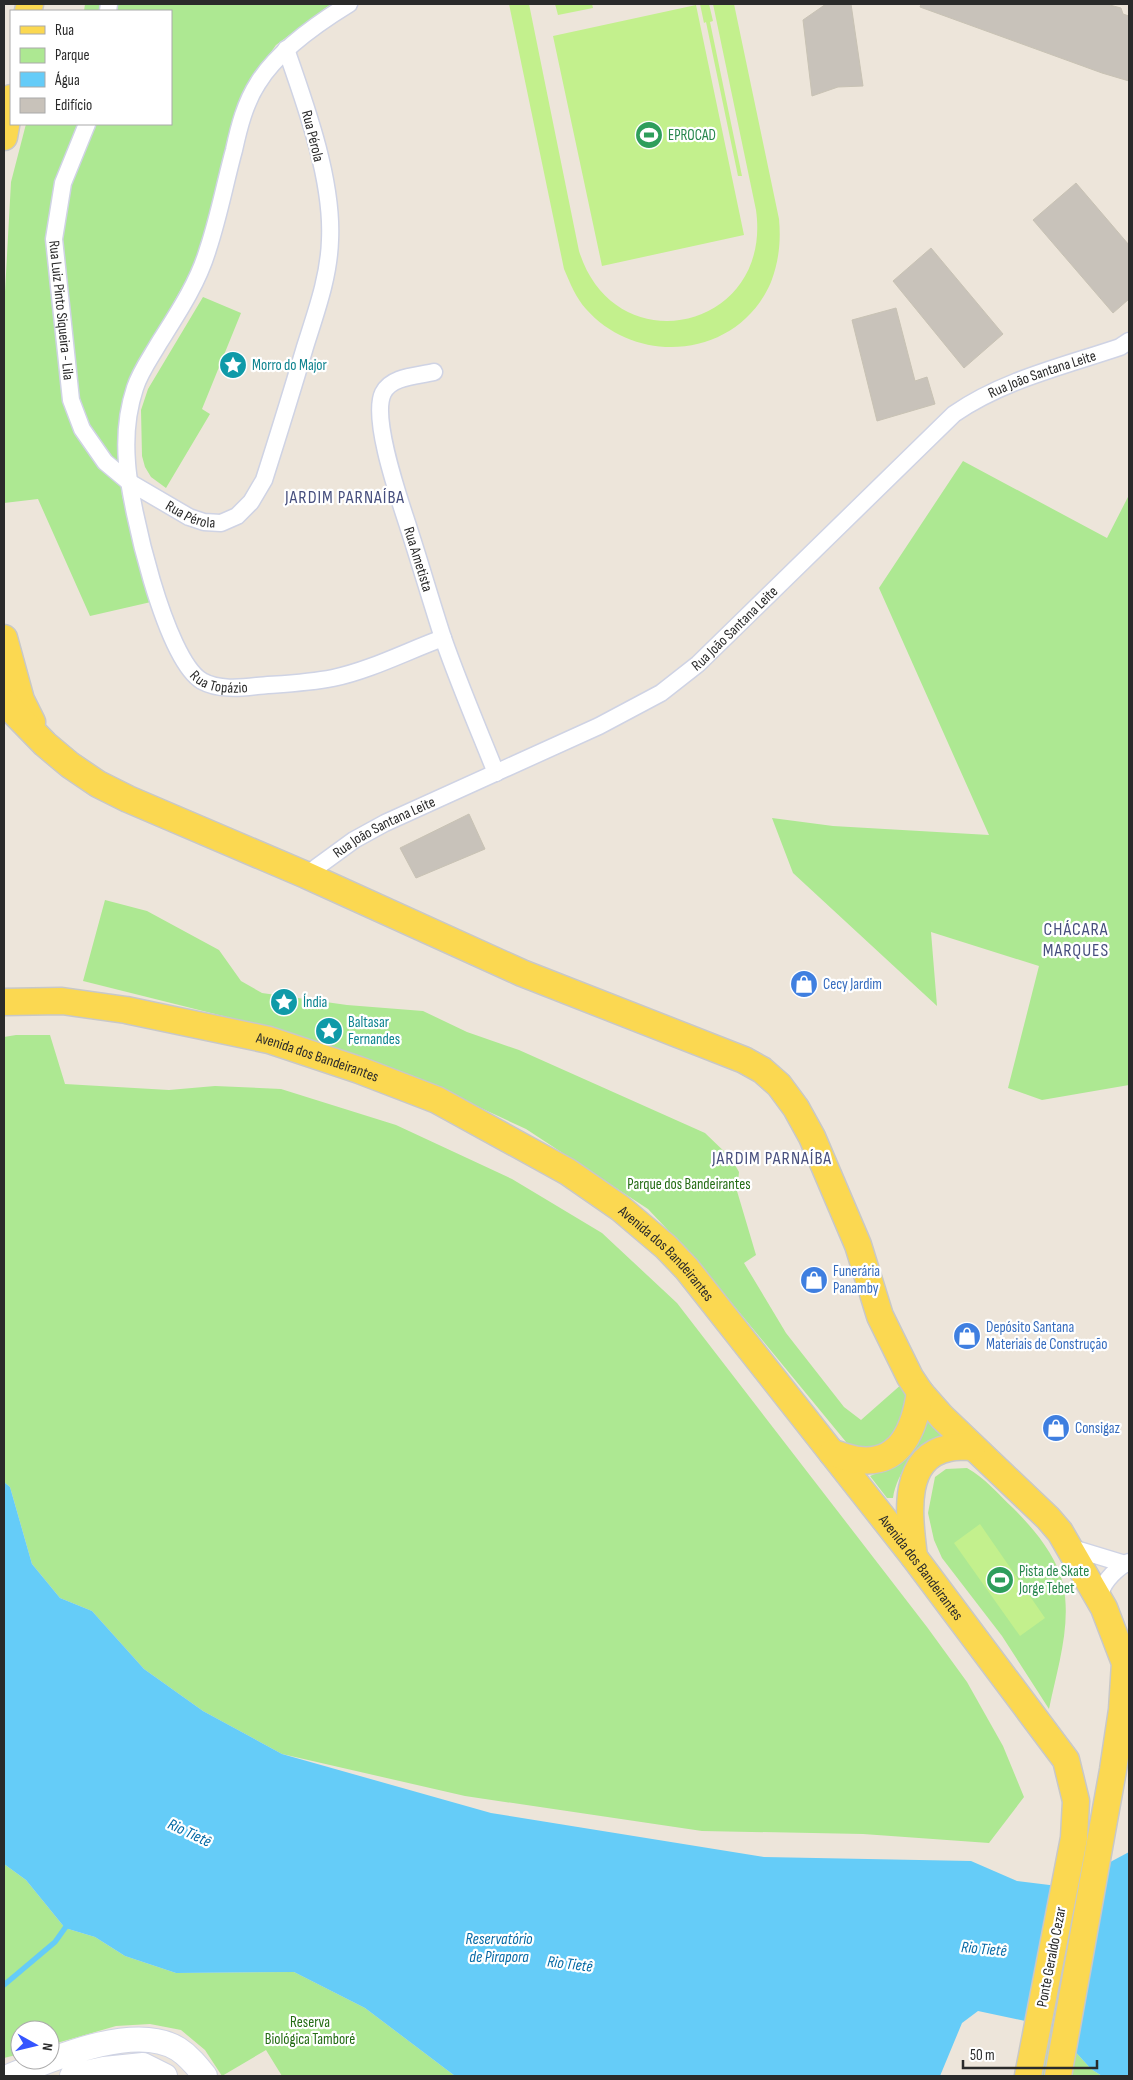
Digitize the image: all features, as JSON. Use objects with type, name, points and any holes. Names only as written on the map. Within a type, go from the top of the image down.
[{"type":"main road","points":[[4,137],[10,104]]},
{"type":"main road","points":[[4,638],[21,700],[45,744]]},
{"type":"main road","name":"Ponte Geraldo Cezar","points":[[4,702],[45,744],[98,784],[128,799],[306,875],[522,973],[744,1060],[762,1070],[779,1085],[796,1108],[812,1137],[858,1245],[880,1316],[920,1392],[972,1447],[1048,1518],[1069,1547],[1104,1608],[1125,1663],[1120,1720],[1058,2076]]},
{"type":"main road","name":"Avenida dos Bandeirantes","points":[[4,1002],[62,1001],[126,1010],[269,1040],[359,1070],[437,1100],[568,1172],[620,1208],[687,1269],[914,1557],[1066,1760],[1076,1801],[1074,1838]]},
{"type":"main road","points":[[832,1453],[860,1460],[875,1460],[898,1448],[907,1439],[913,1426],[920,1392]]},
{"type":"main road","points":[[914,1557],[910,1508],[911,1489],[915,1475],[923,1463],[935,1453],[948,1448],[972,1447]]},
{"type":"main road","name":"Ponte Geraldo Cezar","points":[[1028,2076],[1074,1838]]},
{"type":"main road","points":[[10,2076],[92,2046],[133,2040],[165,2043],[177,2049],[189,2058],[205,2076]]},
{"type":"main road","points":[[72,2076],[111,2068],[143,2065],[164,2076]]},
{"type":"street","points":[[129,482],[127,462],[128,421],[136,384],[189,295],[200,270],[208,249],[238,133],[248,102],[261,78],[286,50],[349,4]]},
{"type":"street","name":"Rua Pérola","points":[[129,482],[189,517],[204,522],[221,522],[237,516],[251,502],[264,480],[326,279],[330,240],[329,209],[320,159],[302,92],[286,50]]},
{"type":"street","name":"Rua Luiz Pinto Siqueira - Lila","points":[[87,125],[63,183],[54,239],[71,400],[82,428],[92,446],[104,462],[129,482]]},
{"type":"street","name":"Rua João Santana Leite","points":[[306,875],[354,840],[385,823],[599,726],[660,693],[705,657],[954,414],[966,405],[996,389],[1120,347],[1129,341]]},
{"type":"street","name":"Rua Ametista","points":[[434,372],[397,380],[389,384],[383,392],[380,404],[380,420],[397,491],[443,638],[496,773]]},
{"type":"street","name":"Rua Topázio","points":[[129,482],[141,536],[169,632],[191,672],[203,681],[218,686],[239,688],[333,678],[443,638]]},
{"type":"street","points":[[1069,1547],[1127,1563]]},
{"type":"street","points":[[1104,1608],[1101,1592],[1105,1584],[1127,1563]]},
{"type":"green space","points":[[85,4],[331,4],[276,45],[247,86],[208,240],[129,383],[119,449],[122,496],[151,602],[90,616],[38,499],[4,503],[4,310],[11,182],[26,125],[172,125],[172,10],[84,10]]},
{"type":"green space","points":[[509,4],[529,4],[579,251],[598,287],[624,310],[655,320],[687,319],[717,306],[741,283],[755,251],[756,210],[713,4],[734,4],[779,219],[780,235],[778,259],[771,282],[756,307],[736,327],[712,339],[686,346],[659,346],[632,340],[608,328],[582,305],[564,269]]},
{"type":"green space","points":[[555,4],[592,4],[593,8],[558,15]]},
{"type":"green space","points":[[700,4],[709,4],[713,21],[710,22],[742,176],[738,176],[706,22],[704,23]]},
{"type":"green space","name":"EPROCAD","points":[[696,5],[744,235],[602,266],[553,36]]},
{"type":"green space","points":[[203,297],[241,313],[202,409],[210,414],[166,488],[151,477],[145,467],[142,456],[141,410],[148,389]]},
{"type":"green space","points":[[963,461],[1107,538],[1129,495],[1129,1085],[1042,1100],[1008,1088],[1039,966],[931,932],[937,1006],[793,873],[772,818],[833,826],[989,835],[879,588]]},
{"type":"green space","name":"Parque dos Bandeirantes","points":[[105,900],[147,911],[219,950],[241,981],[262,993],[347,1005],[423,1011],[467,1032],[519,1050],[705,1133],[731,1158],[739,1172],[737,1191],[756,1255],[744,1263],[786,1333],[844,1407],[861,1420],[903,1383],[907,1391],[900,1430],[883,1447],[851,1448],[698,1262],[648,1209],[526,1129],[429,1084],[271,1028],[83,981]]},
{"type":"green space","points":[[50,1035],[65,1084],[169,1090],[215,1086],[281,1089],[396,1125],[512,1179],[602,1233],[677,1303],[927,1627],[967,1682],[1003,1746],[1024,1797],[989,1843],[863,1834],[702,1831],[465,1796],[282,1754],[203,1711],[144,1669],[92,1611],[60,1598],[32,1564],[10,1487],[4,1482],[4,1037]]},
{"type":"green space","points":[[927,1420],[936,1424],[942,1437],[924,1446],[917,1453],[904,1469],[895,1488],[893,1498],[887,1498],[870,1476],[895,1466],[916,1447]]},
{"type":"green space","points":[[967,1468],[991,1486],[1028,1524],[1050,1553],[1060,1574],[1065,1600],[1065,1631],[1049,1709],[1002,1636],[942,1558],[934,1540],[928,1513],[935,1477],[946,1469]]},
{"type":"green space","name":"Pista de Skate Jorge Tebet","points":[[980,1524],[1045,1618],[1020,1636],[954,1543]]},
{"type":"green space","name":"Reserva Biológica Tamboré","points":[[4,1864],[26,1880],[65,1928],[95,1937],[125,1956],[176,1973],[294,1972],[365,2008],[455,2076],[282,2076],[266,2050],[222,2076],[205,2050],[181,2030],[150,2024],[116,2026],[60,2042],[60,2020],[10,2020],[10,2056],[4,2058]]},
{"type":"green space","points":[[1029,2021],[1053,2027],[1091,2069],[1102,2076],[1042,2076],[1022,2059]]},
{"type":"water","name":"Reservatório de Pirapora","points":[[4,1482],[10,1487],[32,1564],[60,1598],[92,1611],[144,1669],[203,1711],[282,1754],[491,1813],[764,1857],[971,1861],[1017,1881],[1082,1889],[1099,1868],[1129,1852],[1129,2076],[1102,2076],[1091,2069],[1053,2027],[978,2011],[962,2023],[940,2076],[455,2076],[365,2008],[294,1972],[176,1973],[125,1956],[95,1937],[65,1928],[26,1880],[4,1864]]},
{"type":"building","points":[[826,4],[851,4],[863,86],[838,87],[812,96],[803,20]]},
{"type":"building","points":[[921,4],[1106,4],[1121,8],[1123,14],[1129,16],[1129,81],[920,7]]},
{"type":"building","points":[[1076,183],[1129,245],[1129,299],[1113,313],[1033,220]]},
{"type":"building","points":[[931,248],[1003,334],[964,368],[893,281]]},
{"type":"building","points":[[896,308],[915,381],[927,377],[935,404],[877,421],[852,320]]},
{"type":"building","points":[[469,814],[485,849],[416,878],[400,848]]},
{"type":"waterway","points":[[4,1985],[55,1942],[70,1921]]},
{"type":"place","name":"EPROCAD","points":[[649,135]]},
{"type":"place","name":"Morro do Major","points":[[233,365]]},
{"type":"place","name":"Cecy Jardim","points":[[804,984]]},
{"type":"place","name":"Índia","points":[[284,1002]]},
{"type":"place","name":"Baltasar Fernandes","points":[[329,1031]]},
{"type":"place","name":"Funerária Panamby","points":[[814,1280]]},
{"type":"place","name":"Depósito Santana Materiais de Construção","points":[[967,1336]]},
{"type":"place","name":"Consigaz","points":[[1056,1428]]},
{"type":"place","name":"Pista de Skate Jorge Tebet","points":[[1000,1580]]},
{"type":"district","name":"JARDIM PARNAÍBA","points":[[345,497]]},
{"type":"district","name":"CHÁCARA MARQUES","points":[[1076,940]]},
{"type":"district","name":"JARDIM PARNAÍBA","points":[[772,1158]]},
{"type":"water label","name":"Rio Tietê","points":[[190,1832]]},
{"type":"water label","name":"Rio Tietê","points":[[984,1948]]},
{"type":"water label","name":"Rio Tietê","points":[[570,1963]]}]
